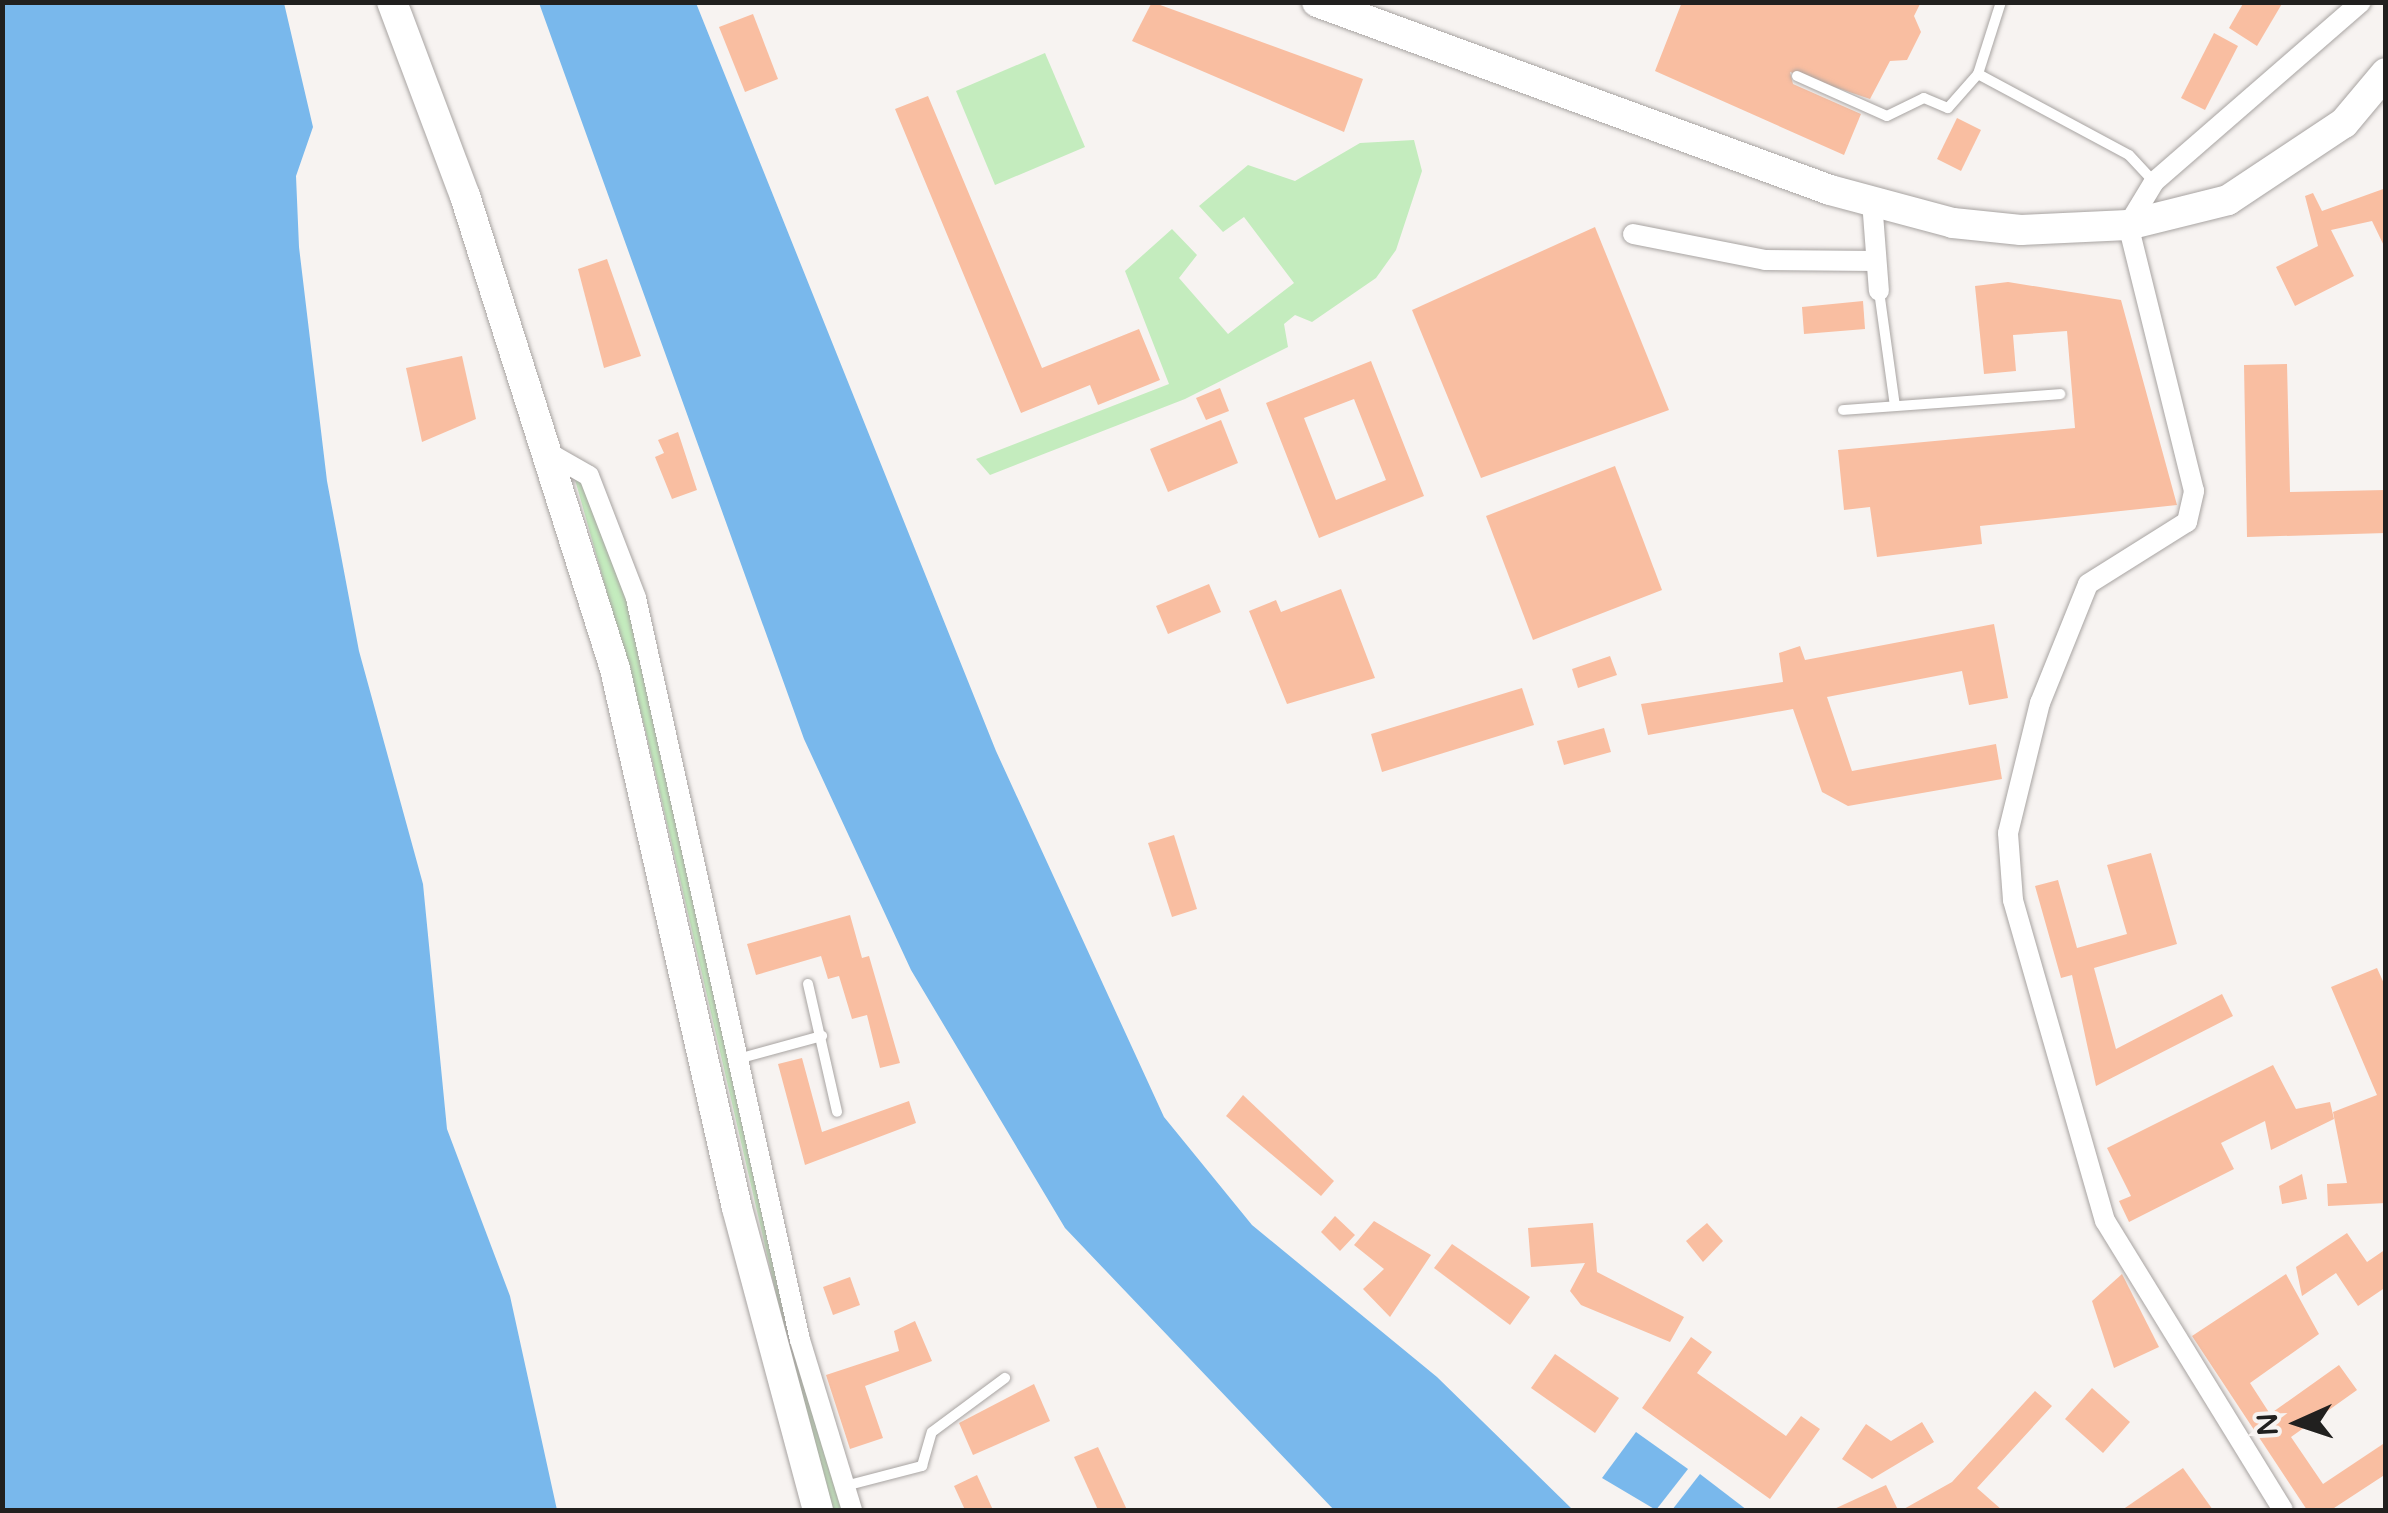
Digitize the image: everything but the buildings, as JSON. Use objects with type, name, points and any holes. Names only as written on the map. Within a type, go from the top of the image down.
[{"type":"street","points":[[392,2],[547,452],[615,669],[737,1208],[818,1510]]},
{"type":"street","points":[[1317,2],[1872,201],[2021,230],[2128,225],[2228,200],[2289,164],[2344,124],[2386,73]]},
{"type":"street","points":[[2282,1510],[2105,1221],[2013,900],[2008,834],[2068,626],[2088,584],[2186,522],[2194,492],[2128,225],[2154,182],[2361,2]]},
{"type":"street","points":[[1872,201],[1878,291]]},
{"type":"street","points":[[1633,234],[1764,260],[1876,262]]},
{"type":"street","points":[[547,452],[589,476],[620,545],[745,1057],[800,1340],[852,1510]]},
{"type":"lane","points":[[1798,76],[1886,116],[1924,98],[1948,108],[1978,74],[2001,2]]},
{"type":"lane","points":[[1978,74],[2129,156],[2154,182]]},
{"type":"lane","points":[[1878,291],[1895,406]]},
{"type":"lane","points":[[1843,410],[2060,394]]},
{"type":"lane","points":[[808,984],[837,1112]]},
{"type":"lane","points":[[745,1057],[822,1036]]},
{"type":"lane","points":[[845,1486],[922,1466],[932,1432],[1005,1378]]},
{"type":"green space","points":[[1045,53],[1085,147],[995,185],[956,91]]},
{"type":"green space","points":[[1414,140],[1422,171],[1396,250],[1376,278],[1312,322],[1295,315],[1284,324],[1288,347],[1185,399],[990,475],[976,459],[1169,384],[1125,271],[1172,229],[1197,255],[1179,278],[1228,334],[1294,283],[1244,217],[1223,232],[1199,206],[1248,165],[1295,181],[1360,143]]},
{"type":"green space","points":[[574,476],[589,483],[644,649],[846,1510],[833,1510],[798,1388],[645,728]]},
{"type":"water","points":[[3,2],[284,3],[313,127],[296,176],[299,247],[327,481],[359,651],[423,884],[447,1129],[510,1296],[557,1510],[3,1510]]},
{"type":"water","points":[[539,3],[696,3],[996,751],[1164,1117],[1252,1225],[1437,1377],[1573,1510],[1334,1510],[1065,1228],[911,970],[804,739]]},
{"type":"water","points":[[1636,1432],[1688,1469],[1656,1510],[1602,1478]]},
{"type":"water","points":[[1700,1474],[1747,1510],[1672,1510]]}]
